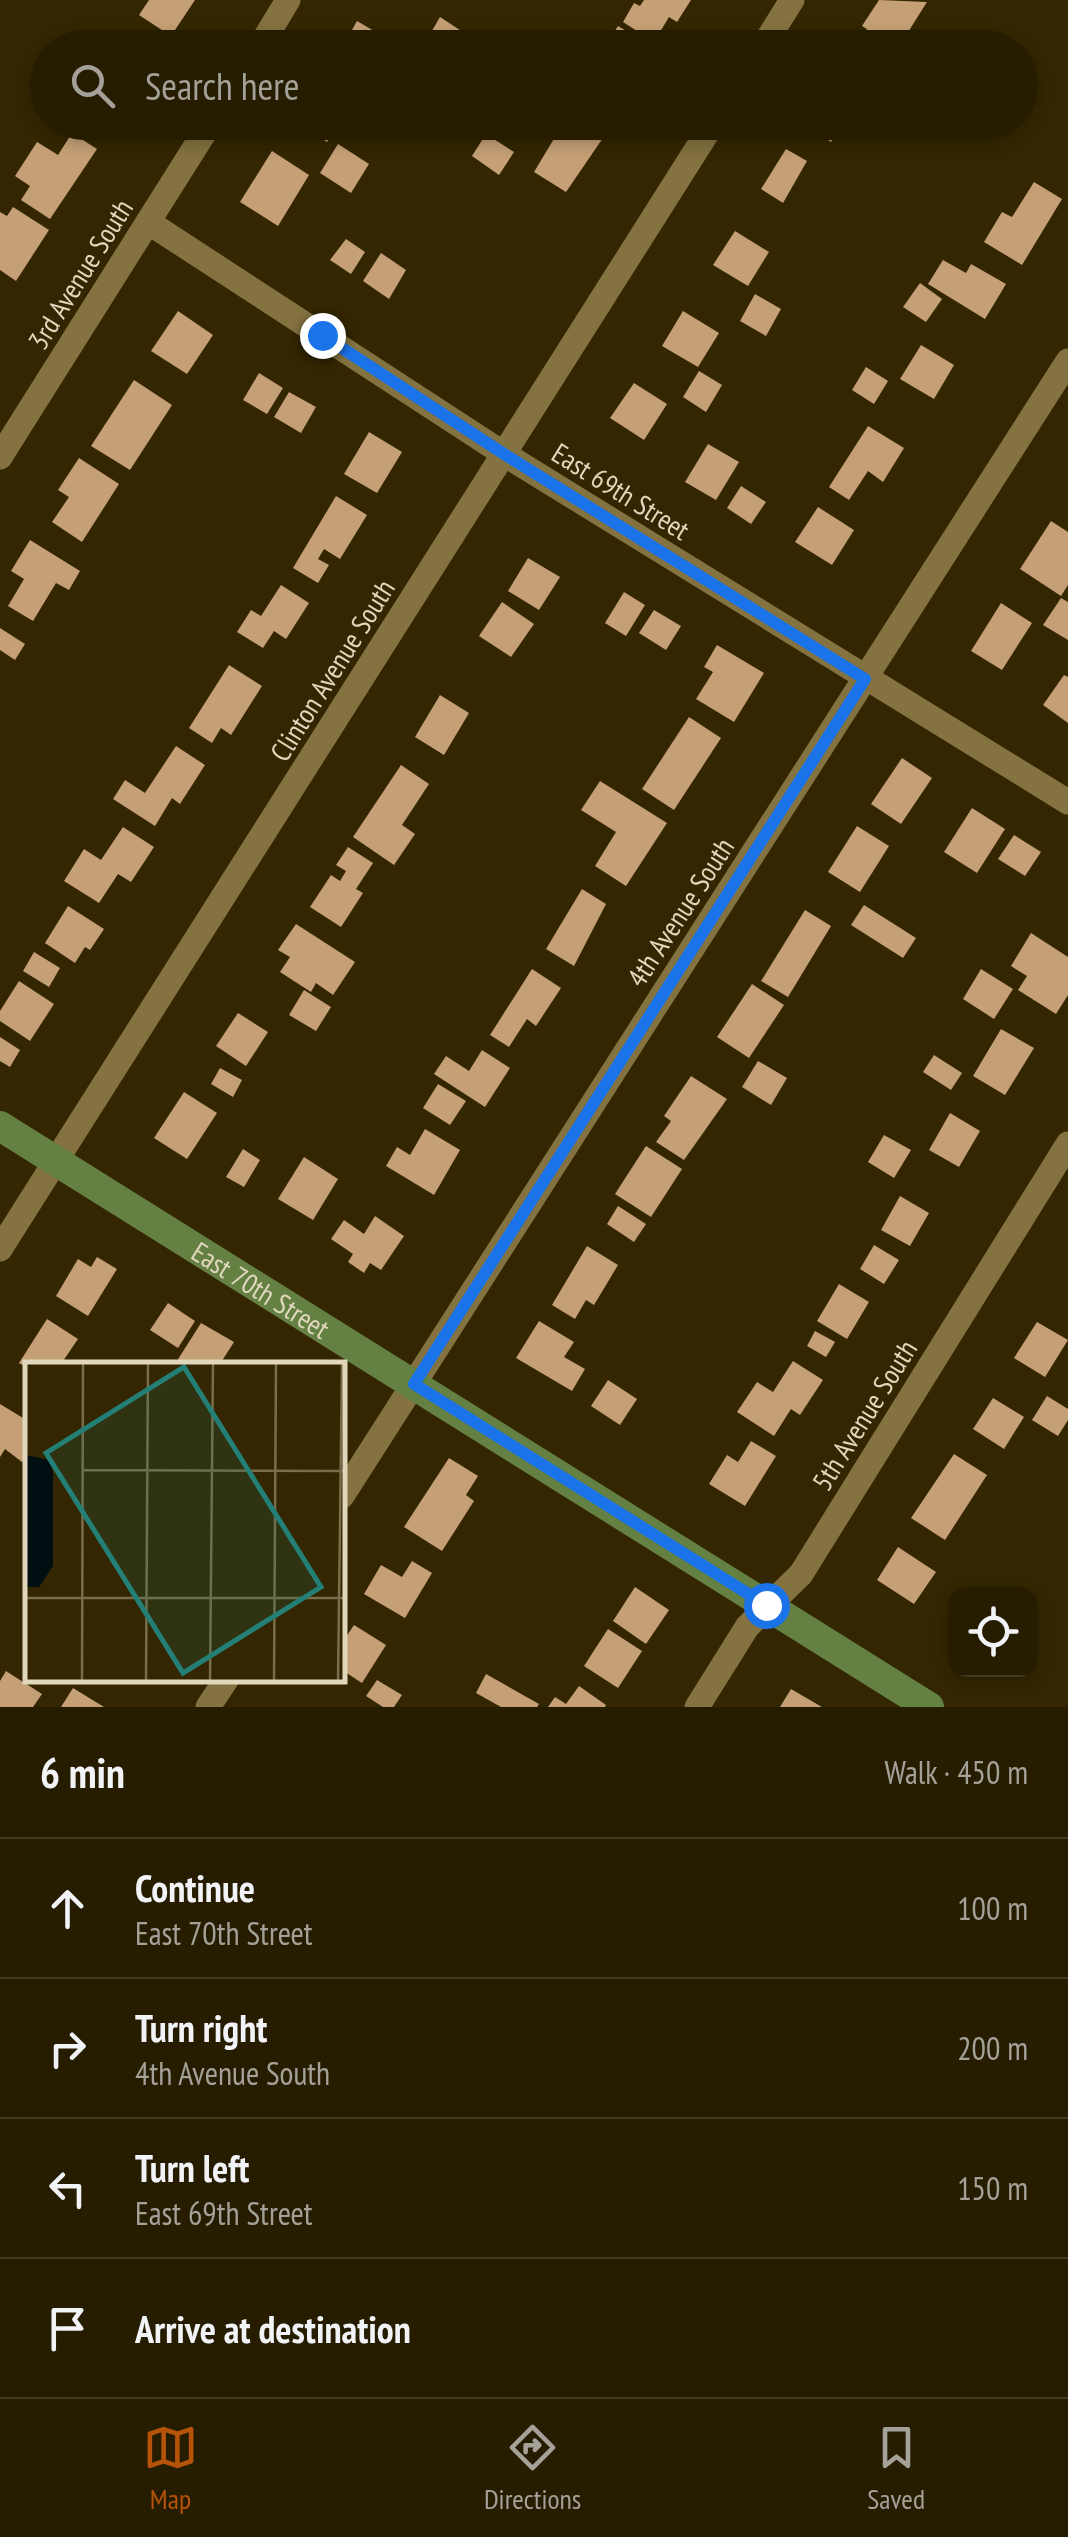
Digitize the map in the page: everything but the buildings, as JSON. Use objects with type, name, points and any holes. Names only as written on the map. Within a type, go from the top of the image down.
[{"type":"street","points":[[269,30],[288,0]]},
{"type":"street","points":[[773,30],[792,0]]},
{"type":"street","name":"3rd Avenue South","points":[[0,457],[200,140]]},
{"type":"street","name":"Clinton Avenue South","points":[[0,1250],[703,140]]},
{"type":"street","name":"East 69th Street","points":[[148,222],[504,454],[1068,802]]},
{"type":"street","name":"4th Avenue South","points":[[345,1491],[1068,362]]},
{"type":"street","name":"East 70th Street","points":[[0,1126],[929,1707]]},
{"type":"street","name":"5th Avenue South","points":[[697,1707],[747,1627],[801,1574],[1068,1144]]},
{"type":"street","points":[[208,1707],[225,1682]]},
{"type":"route","points":[[322,335],[504,454],[865,679],[414,1384],[766,1605]]}]
